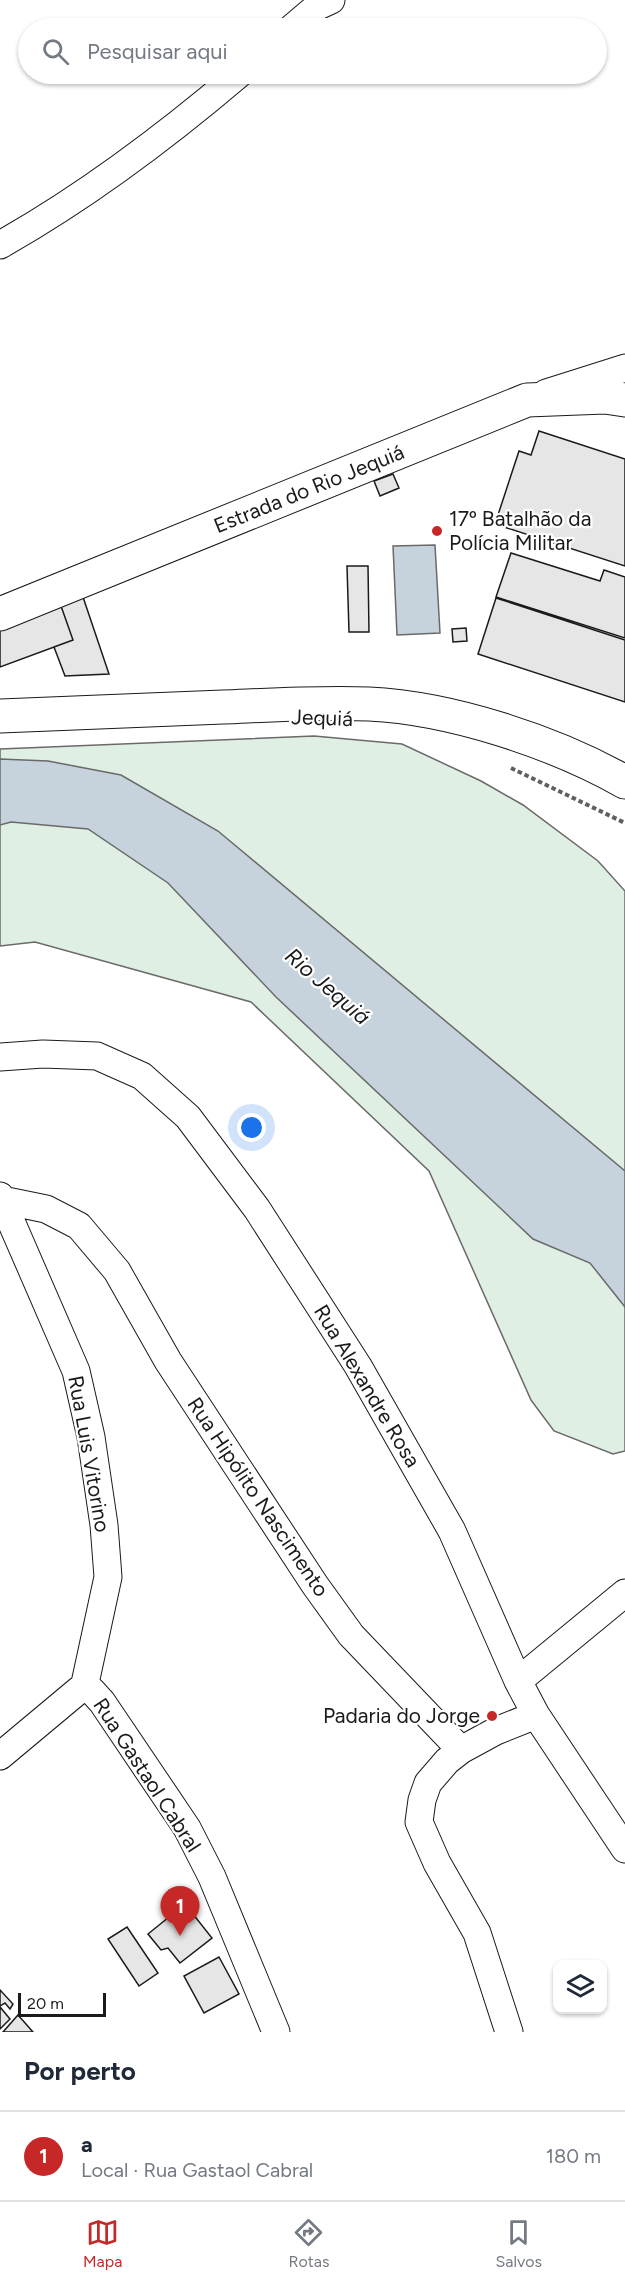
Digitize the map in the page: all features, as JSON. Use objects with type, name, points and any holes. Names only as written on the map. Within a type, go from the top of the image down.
[{"type":"main road","name":"Estrada do Rio Jequiá","points":[[0,614],[526,400],[605,397],[625,400]]},
{"type":"main road","points":[[0,716],[281,705],[370,704],[429,712],[501,730],[573,756],[625,783]]},
{"type":"street","points":[[303,18],[321,2]]},
{"type":"street","points":[[0,245],[96,184],[227,84]]},
{"type":"street","points":[[526,400],[625,368]]},
{"type":"street","name":"Rua Alexandre Rosa","points":[[0,1057],[43,1054],[97,1056],[142,1076],[188,1117],[257,1209],[358,1366],[452,1531],[518,1681],[536,1714],[625,1849]]},
{"type":"street","name":"Rua Luis Vitorino","points":[[1,1198],[76,1371],[91,1437],[104,1525],[108,1577],[84,1688]]},
{"type":"street","name":"Rua Hipólito Nascimento","points":[[1,1198],[46,1209],[79,1226],[87,1235],[117,1271],[168,1361],[315,1585],[351,1635],[461,1750]]},
{"type":"street","points":[[518,1681],[625,1593]]},
{"type":"street","points":[[0,1756],[84,1688]]},
{"type":"street","name":"Rua Gastaol Cabral","points":[[84,1688],[92,1691],[102,1702],[187,1828],[212,1877],[276,2032]]},
{"type":"street","points":[[509,2032],[477,1933],[437,1863],[419,1822],[422,1800],[428,1783],[447,1761],[461,1750],[496,1731],[536,1714]]},
{"type":"path","points":[[502,764],[625,823]]},
{"type":"green space","points":[[314,736],[402,744],[481,781],[523,805],[598,861],[625,891],[625,1192],[0,766],[0,749]]},
{"type":"green space","points":[[0,812],[92,816],[598,1252],[625,1286],[625,1451],[613,1454],[554,1431],[531,1400],[429,1171],[251,1002],[35,942],[0,946]]},
{"type":"water","points":[[435,545],[440,633],[397,635],[393,546]]},
{"type":"water","name":"Rio Jequiá","points":[[0,759],[48,761],[121,775],[218,831],[625,1171],[625,1307],[590,1263],[533,1239],[276,997],[168,883],[88,829],[11,822],[0,825]]},
{"type":"building","points":[[539,431],[625,459],[625,566],[495,524],[519,451],[531,455]]},
{"type":"building","points":[[393,474],[399,488],[380,496],[374,481]]},
{"type":"building","points":[[511,553],[600,581],[604,570],[625,577],[625,638],[496,597]]},
{"type":"building","points":[[347,566],[368,566],[369,632],[349,632]]},
{"type":"building","points":[[83,597],[109,674],[65,676],[54,647],[73,640],[61,606]]},
{"type":"building","points":[[496,598],[625,640],[625,702],[478,654]]},
{"type":"building","points":[[61,606],[73,640],[0,667],[0,628]]},
{"type":"building","points":[[466,628],[467,641],[453,642],[452,629]]},
{"type":"building","points":[[185,1904],[212,1938],[180,1963],[168,1948],[161,1950],[148,1934]]},
{"type":"building","points":[[127,1927],[158,1973],[139,1986],[108,1939]]},
{"type":"building","points":[[219,1957],[239,1994],[204,2013],[184,1976]]},
{"type":"building","points":[[0,1990],[13,2004],[10,2009],[5,2003],[0,2006]]},
{"type":"building","points":[[0,2007],[10,2019],[0,2029]]},
{"type":"building","points":[[18,2015],[33,2032],[3,2032]]},
{"type":"place","name":"17º Batalhão da Polícia Militar","points":[[437,531]]},
{"type":"place","name":"Padaria do Jorge","points":[[492,1716]]},
{"type":"place","name":"a","points":[[180,1936]]}]
